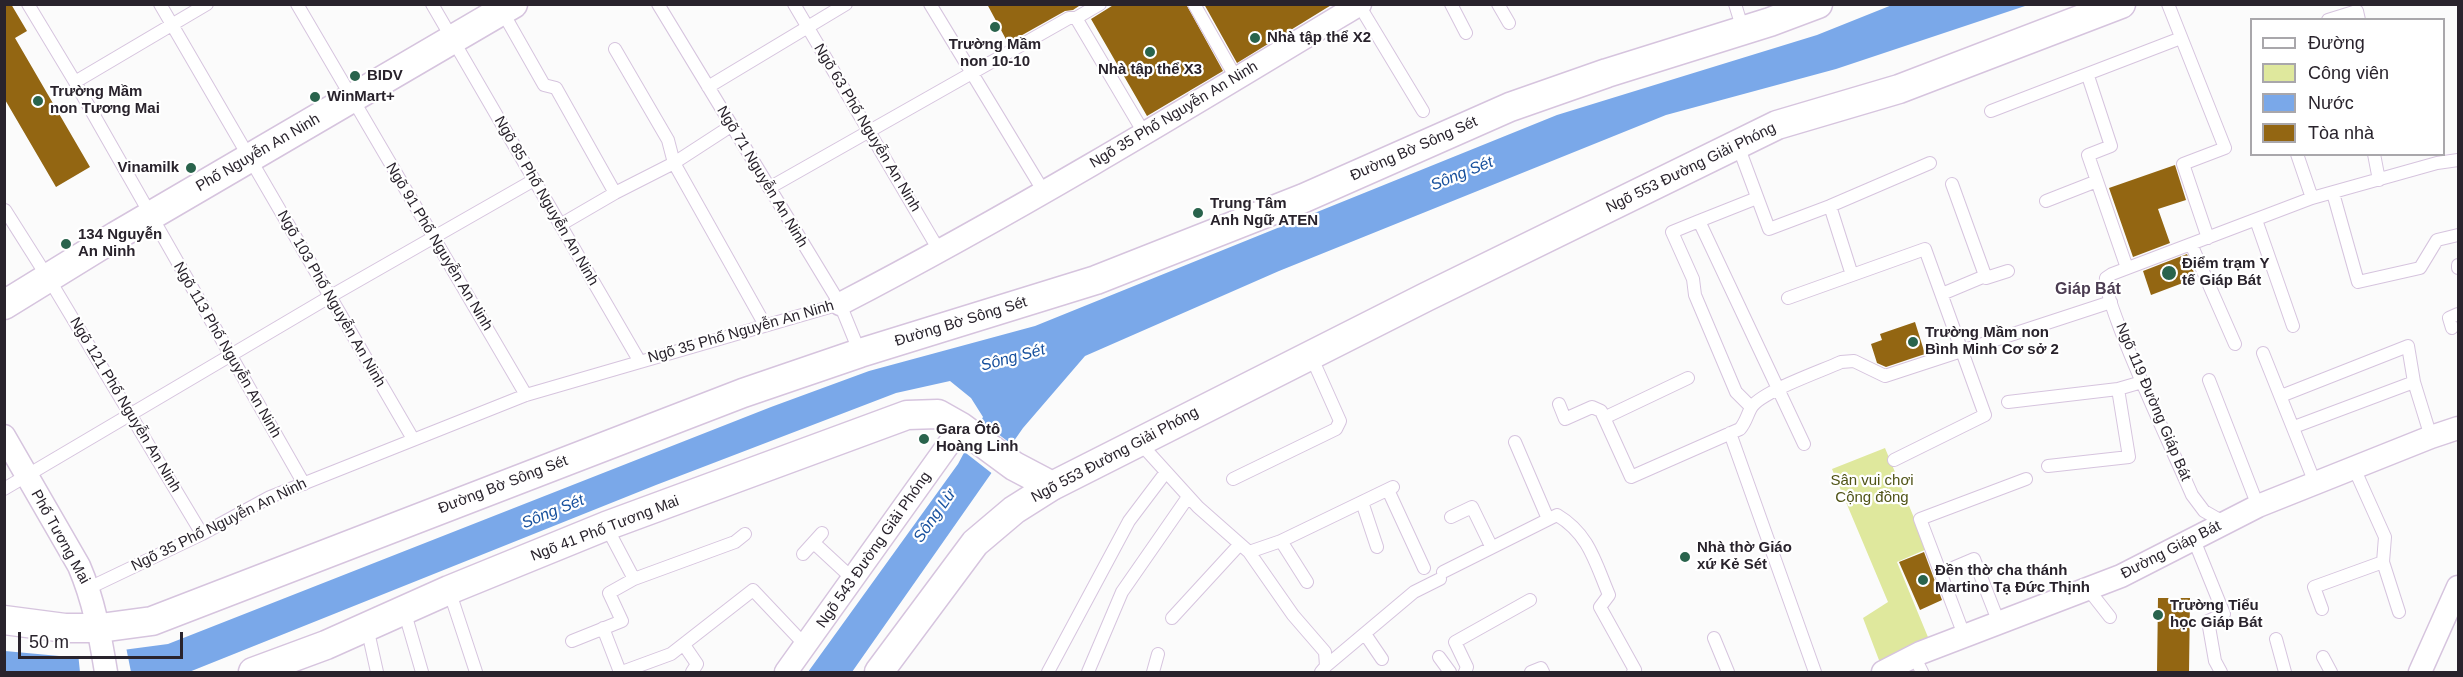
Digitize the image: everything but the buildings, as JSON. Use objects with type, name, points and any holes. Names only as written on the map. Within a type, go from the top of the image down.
[{"type":"street","name":"Đường Bờ Sông Sét","points":[[4,620],[100,635],[152,621],[743,393],[860,353],[1096,280],[1304,198],[1510,107],[1607,73],[1739,17],[1818,4]]},
{"type":"street","name":"Ngõ 553 Đường Giải Phóng","points":[[885,670],[975,543],[1014,510],[1052,486],[1737,143],[1777,125],[1899,90],[2121,4]]},
{"type":"street","name":"Ngõ 35 Phố Nguyễn An Ninh","points":[[840,304],[940,252],[1359,5]]},
{"type":"street","name":"Phố Nguyễn An Ninh","points":[[4,305],[150,216],[508,8]]},
{"type":"street","name":"Ngõ 41 Phố Tương Mai","points":[[252,672],[326,645],[449,590],[606,526],[907,415],[938,414],[961,427],[1014,466],[1052,486]]},
{"type":"street","name":"Ngõ 543 Đường Giải Phóng","points":[[786,672],[854,580],[961,427]]},
{"type":"street","name":"Đường Giáp Bát","points":[[1883,672],[1918,664],[1964,635],[2121,576],[2258,506],[2458,428]]},
{"type":"street","name":"Phố Tương Mai","points":[[4,436],[79,566],[89,588],[106,672]]},
{"type":"street","points":[[2420,672],[2458,587]]},
{"type":"lane","name":"Ngõ 113 Phố Nguyễn An Ninh","points":[[28,4],[75,82],[304,484]]},
{"type":"lane","name":"Ngõ 103 Phố Nguyễn An Ninh","points":[[160,4],[413,439]]},
{"type":"lane","points":[[75,82],[207,4]]},
{"type":"lane","name":"Ngõ 91 Phố Nguyễn An Ninh","points":[[297,4],[526,395]]},
{"type":"lane","name":"Ngõ 85 Phố Nguyễn An Ninh","points":[[432,4],[640,362]]},
{"type":"lane","name":"Ngõ 71 Nguyễn An Ninh","points":[[658,4],[840,304],[860,353]]},
{"type":"lane","name":"Ngõ 63 Phố Nguyễn An Ninh","points":[[794,4],[940,252]]},
{"type":"lane","points":[[708,87],[846,4]]},
{"type":"lane","points":[[930,4],[1044,192]]},
{"type":"lane","points":[[769,189],[1069,18],[1076,18],[1100,4]]},
{"type":"lane","points":[[1194,4],[1236,78]]},
{"type":"lane","points":[[1451,4],[1466,33]]},
{"type":"lane","points":[[1498,4],[1509,23]]},
{"type":"lane","points":[[2169,4],[2225,148],[2183,164],[2208,238]]},
{"type":"lane","points":[[1359,5],[1424,111]]},
{"type":"lane","points":[[508,8],[544,85],[556,88],[615,193]]},
{"type":"lane","points":[[2336,18],[2358,12]]},
{"type":"lane","points":[[1076,18],[1144,133]]},
{"type":"lane","points":[[1991,111],[2088,76],[2181,38]]},
{"type":"lane","points":[[615,49],[668,140],[674,163],[765,325]]},
{"type":"lane","points":[[2088,76],[2111,146],[2088,155],[2127,268]]},
{"type":"lane","points":[[560,225],[615,193],[674,163],[731,126]]},
{"type":"lane","points":[[1737,143],[1769,229],[1830,206],[1930,163]]},
{"type":"lane","points":[[2298,156],[2312,198]]},
{"type":"lane","points":[[2374,156],[2379,180]]},
{"type":"lane","name":"Ngõ 119 Đường Giáp Bát","points":[[2225,523],[2204,511],[2192,495],[2142,382],[2105,285],[2106,278],[2312,198],[2437,163],[2458,160]]},
{"type":"lane","points":[[4,489],[331,296],[534,180]]},
{"type":"lane","points":[[2046,201],[2097,181]]},
{"type":"lane","points":[[1952,184],[1985,276]]},
{"type":"lane","points":[[2333,193],[2358,282],[2420,268],[2437,240],[2458,235]]},
{"type":"lane","points":[[1751,407],[1736,392],[1695,295],[1693,279],[1672,232],[1756,198]]},
{"type":"lane","points":[[1830,206],[1852,275]]},
{"type":"lane","name":"Ngõ 121 Phố Nguyễn An Ninh","points":[[5,210],[48,277],[202,534]]},
{"type":"lane","points":[[2256,220],[2293,326]]},
{"type":"lane","points":[[1699,221],[1804,444]]},
{"type":"lane","points":[[2191,244],[2235,344]]},
{"type":"lane","points":[[1788,298],[1925,249],[1985,415],[1894,460]]},
{"type":"lane","points":[[1942,294],[1985,276],[1986,278],[2008,271]]},
{"type":"lane","points":[[1558,404],[1565,419],[1592,407],[1601,411],[1606,417],[1631,477],[1740,429],[1747,421],[1751,407],[1765,395],[1841,362],[1854,361],[1885,376],[2111,302]]},
{"type":"lane","name":"Ngõ 35 Phố Nguyễn An Ninh","points":[[89,588],[202,534],[270,498],[526,395],[840,304]]},
{"type":"lane","points":[[2452,328],[2449,318],[2458,314]]},
{"type":"lane","points":[[2281,396],[2408,346],[2414,382],[2432,437]]},
{"type":"lane","points":[[2264,353],[2315,483]]},
{"type":"lane","points":[[1233,479],[1336,429],[1340,421],[1338,415],[1311,356]]},
{"type":"lane","points":[[1606,417],[1688,378]]},
{"type":"lane","points":[[2209,380],[2258,506]]},
{"type":"lane","points":[[2008,402],[2118,389],[2142,382]]},
{"type":"lane","points":[[2294,427],[2414,382]]},
{"type":"lane","points":[[2048,465],[2129,457],[2118,389]]},
{"type":"lane","points":[[1730,433],[1815,672]]},
{"type":"lane","points":[[1138,441],[1188,497],[1244,548],[1293,615],[1325,652],[1324,669]]},
{"type":"lane","points":[[1515,442],[1548,519]]},
{"type":"lane","points":[[2354,468],[2385,537],[2383,562],[2399,612]]},
{"type":"lane","points":[[1048,672],[1129,520],[1166,472]]},
{"type":"lane","points":[[1964,635],[1920,519],[2026,479]]},
{"type":"lane","points":[[1172,618],[1244,548],[1281,541],[1391,488],[1424,568]]},
{"type":"lane","points":[[1088,672],[1122,592],[1188,497]]},
{"type":"lane","points":[[1362,502],[1377,547]]},
{"type":"lane","points":[[1451,518],[1472,507],[1491,546]]},
{"type":"lane","points":[[1324,669],[1414,592],[1491,546],[1557,515],[1569,522],[1585,539],[1609,596],[1599,607],[1635,670],[1634,672]]},
{"type":"lane","points":[[606,526],[634,579]]},
{"type":"lane","points":[[573,641],[622,621],[609,593],[634,579],[735,542],[745,534]]},
{"type":"lane","points":[[803,554],[818,538],[854,580]]},
{"type":"lane","points":[[2194,540],[2224,614],[2208,621],[2215,662],[2221,672]]},
{"type":"lane","points":[[1281,541],[1307,582]]},
{"type":"lane","points":[[1941,573],[1974,559],[1999,623]]},
{"type":"lane","points":[[2322,609],[2314,587],[2383,562]]},
{"type":"lane","points":[[2088,589],[2110,617]]},
{"type":"lane","points":[[449,590],[476,672]]},
{"type":"lane","points":[[603,628],[621,672],[671,654],[753,590],[806,646]]},
{"type":"lane","points":[[1465,672],[1467,667],[1455,642],[1530,600]]},
{"type":"lane","points":[[404,610],[422,672]]},
{"type":"lane","points":[[367,627],[378,672]]},
{"type":"lane","points":[[1365,634],[1382,659]]},
{"type":"lane","points":[[1714,638],[1728,672]]},
{"type":"lane","points":[[2276,639],[2284,672]]},
{"type":"lane","points":[[684,645],[697,664],[692,672]]},
{"type":"lane","points":[[1153,672],[1158,654]]},
{"type":"lane","points":[[1439,657],[1450,672]]},
{"type":"lane","points":[[2323,657],[2331,672]]},
{"type":"lane","points":[[1531,672],[1541,668],[1543,672]]},
{"type":"green space","name":"Sân vui chơi Cộng đồng","points":[[1885,448],[1927,549],[1897,562],[1930,642],[1882,668],[1863,618],[1888,602],[1832,469]]},
{"type":"water","points":[[1892,5],[2028,5],[1836,69],[1666,115],[1279,271],[1085,356],[1023,428],[852,672],[808,672],[958,464],[983,417],[971,398],[950,381],[896,393],[656,485],[189,672],[5,672],[5,651],[70,657],[168,644],[771,407],[869,371],[1035,326],[1557,115],[1817,35]]},
{"type":"pier","points":[[978,419],[1014,446],[994,475],[962,450]]},
{"type":"pier","points":[[126,647],[131,672],[80,672],[78,653]]},
{"type":"place","name":"Trường Mầm non 10-10","points":[[995,27]]},
{"type":"place","name":"Nhà tập thể X2","points":[[1255,38]]},
{"type":"place","name":"Nhà tập thể X3","points":[[1150,52]]},
{"type":"place","name":"BIDV","points":[[355,76]]},
{"type":"place","name":"WinMart+","points":[[315,97]]},
{"type":"place","name":"Trường Mầm non Tương Mai","points":[[38,101]]},
{"type":"place","name":"Vinamilk","points":[[191,168]]},
{"type":"place","name":"Trung Tâm Anh Ngữ ATEN","points":[[1198,213]]},
{"type":"place","name":"134 Nguyễn An Ninh","points":[[66,244]]},
{"type":"place","name":"Điểm trạm Y tế Giáp Bát","points":[[2169,273]]},
{"type":"place","name":"Trường Mầm non Bình Minh Cơ sở 2","points":[[1913,342]]},
{"type":"place","name":"Gara Ôtô Hoàng Linh","points":[[924,439]]},
{"type":"place","name":"Nhà thờ Giáo xứ Kẻ Sét","points":[[1685,557]]},
{"type":"place","name":"Đền thờ cha thánh Martino Tạ Đức Thịnh","points":[[1923,580]]},
{"type":"place","name":"Trường Tiểu học Giáp Bát","points":[[2158,615]]},
{"type":"district","name":"Giáp Bát","points":[[2088,290]]},
{"type":"water label","name":"Sông Sét","points":[[1462,174]]},
{"type":"water label","name":"Sông Sét","points":[[1013,358]]},
{"type":"water label","name":"Sông Sét","points":[[553,512]]},
{"type":"water label","name":"Sông Lừ","points":[[935,516]]}]
